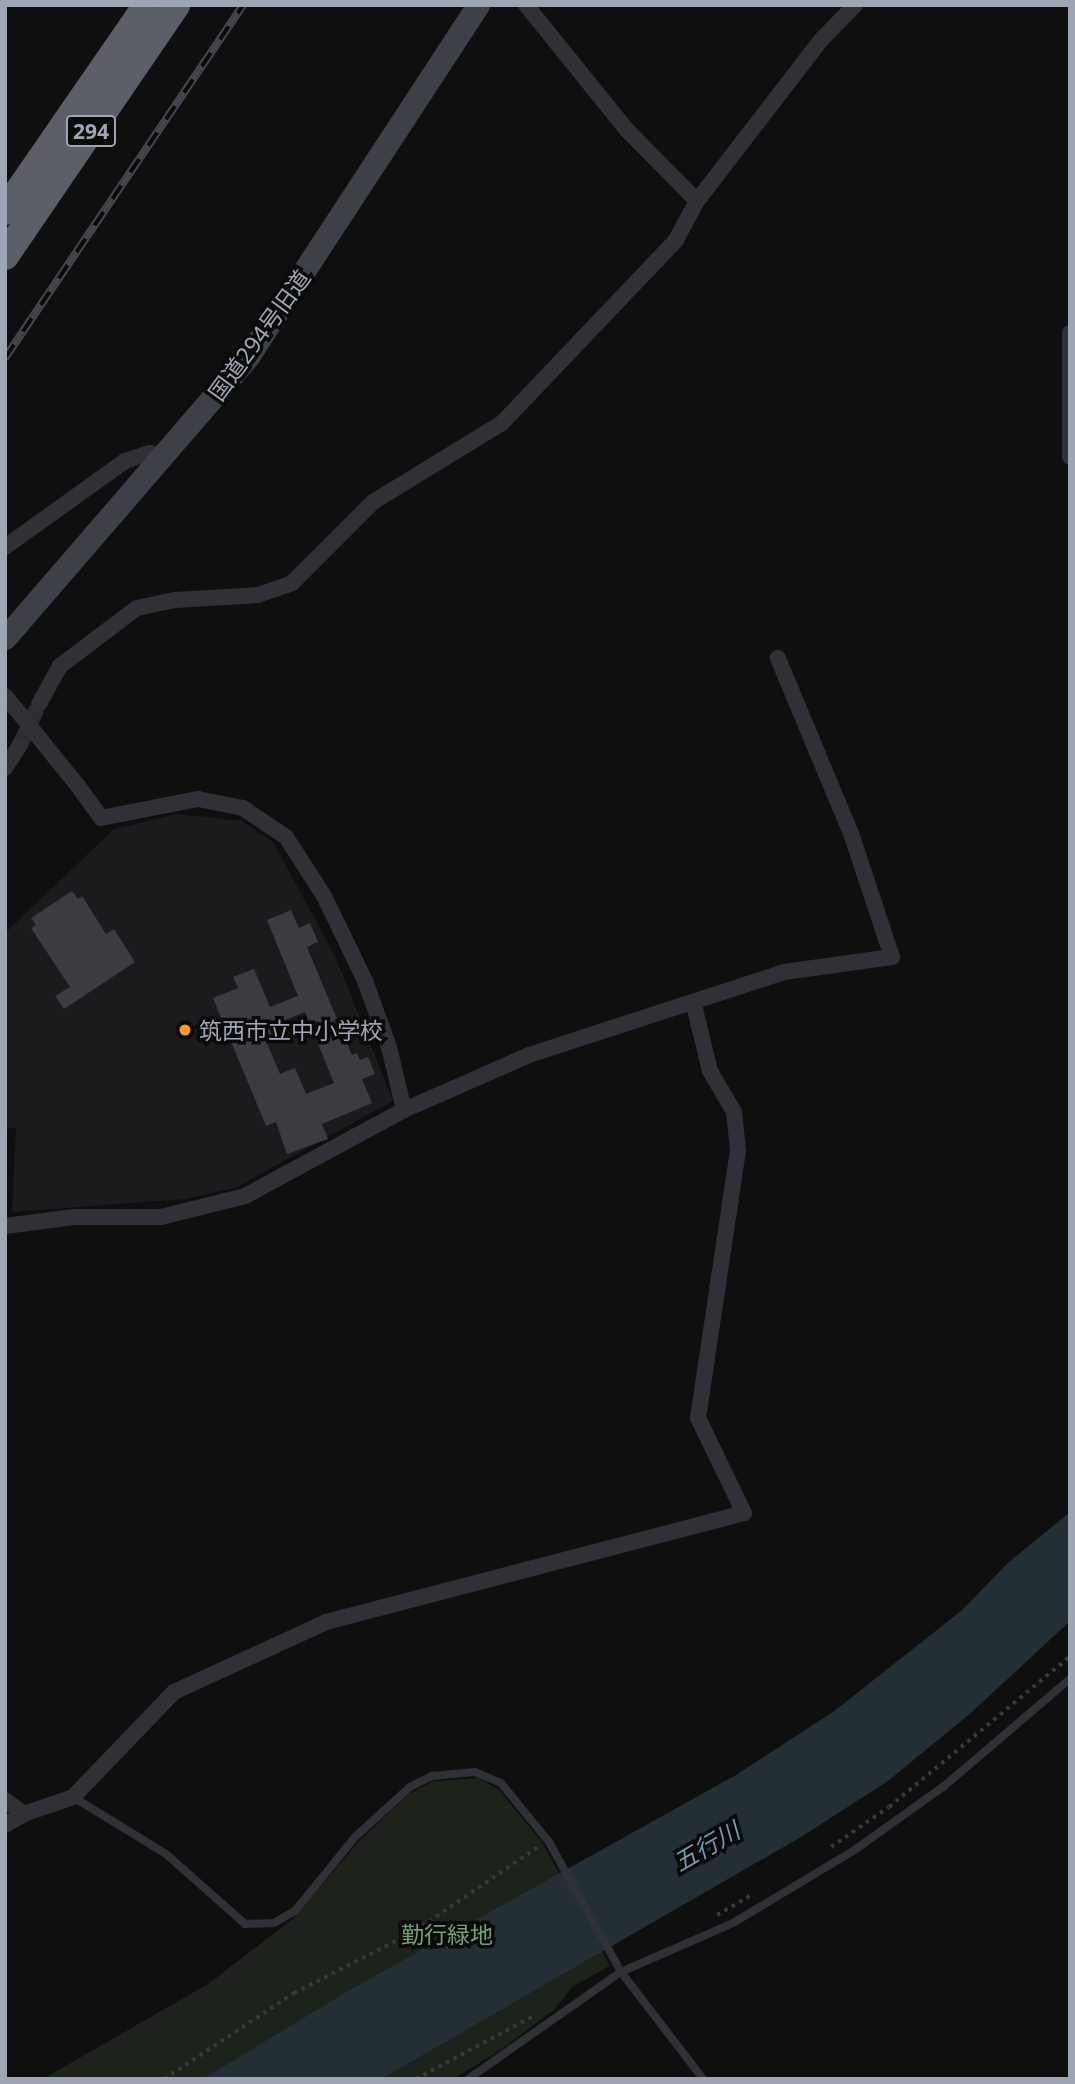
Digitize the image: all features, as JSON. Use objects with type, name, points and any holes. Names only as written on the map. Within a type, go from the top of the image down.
[{"type":"highway","name":"294","points":[[5,211],[146,5]]},
{"type":"highway","name":"294","points":[[5,256],[176,5]]},
{"type":"street","name":"国道294号旧道","points":[[5,638],[242,365],[292,294],[478,5]]},
{"type":"street","points":[[526,5],[626,129],[697,201]]},
{"type":"street","points":[[39,704],[60,666],[137,608],[174,600],[258,595],[292,583],[373,502],[502,423],[676,240],[697,201],[821,40],[855,5]]},
{"type":"street","points":[[1070,333],[1070,457]]},
{"type":"street","points":[[5,547],[125,461],[150,453],[161,456]]},
{"type":"street","points":[[5,1226],[74,1217],[161,1217],[245,1196],[404,1110],[529,1055],[694,1004],[784,972],[891,957],[852,836],[778,658]]},
{"type":"street","points":[[5,696],[101,818],[198,799],[243,808],[286,837],[324,896],[365,981],[389,1047],[404,1110]]},
{"type":"street","points":[[5,768],[19,745]]},
{"type":"street","points":[[5,1825],[23,1814],[72,1797],[174,1692],[326,1622],[744,1513],[698,1418],[737,1150],[734,1112],[710,1071],[694,1004]]},
{"type":"street","points":[[5,1800],[23,1814]]},
{"type":"lane","points":[[468,2079],[619,1968],[733,1923],[801,1885],[943,1787],[1070,1679]]},
{"type":"lane","points":[[72,1797],[166,1854],[245,1924],[274,1923],[295,1911],[386,1807],[432,1776],[475,1772],[501,1783],[550,1844],[619,1968],[704,2079]]},
{"type":"path","points":[[821,1854],[889,1807],[1070,1656]]},
{"type":"path","points":[[164,2079],[294,1993],[415,1931],[550,1844]]},
{"type":"path","points":[[705,1921],[764,1888]]},
{"type":"path","points":[[416,2079],[545,2010]]},
{"type":"shaded area","name":"筑西市立中小学校","points":[[176,814],[242,821],[273,842],[336,958],[393,1101],[235,1188],[185,1199],[12,1212],[16,1128],[5,1129],[5,933],[114,829]]},
{"type":"green space","name":"勤行緑地","points":[[479,1778],[499,1790],[542,1842],[610,1966],[572,1987],[555,2009],[499,2051],[453,2079],[43,2079],[208,1984],[293,1919],[359,1841],[409,1794],[433,1781]]},
{"type":"water","name":"五行川","points":[[1070,1512],[1070,1621],[972,1712],[888,1781],[801,1837],[381,2079],[203,2079],[348,1991],[736,1775],[833,1712],[961,1611],[1009,1562]]},
{"type":"building","points":[[72,891],[78,899],[82,896],[106,934],[114,929],[135,962],[64,1009],[55,996],[70,987],[31,928],[36,925],[31,918]]},
{"type":"building","points":[[291,910],[299,928],[310,923],[318,942],[307,947],[352,1055],[357,1053],[360,1060],[368,1057],[375,1074],[362,1079],[372,1103],[322,1124],[328,1139],[287,1154],[276,1122],[266,1126],[213,998],[238,988],[233,977],[254,969],[270,1007],[298,996],[267,920]],"holes":[[[305,1012],[334,1083],[306,1094],[295,1068],[280,1074],[265,1038],[275,1034],[271,1026]]]},
{"type":"tunnel","points":[[20,745],[39,704]]},
{"type":"railway","points":[[5,358],[243,5]]},
{"type":"place","name":"筑西市立中小学校","points":[[185,1030]]}]
